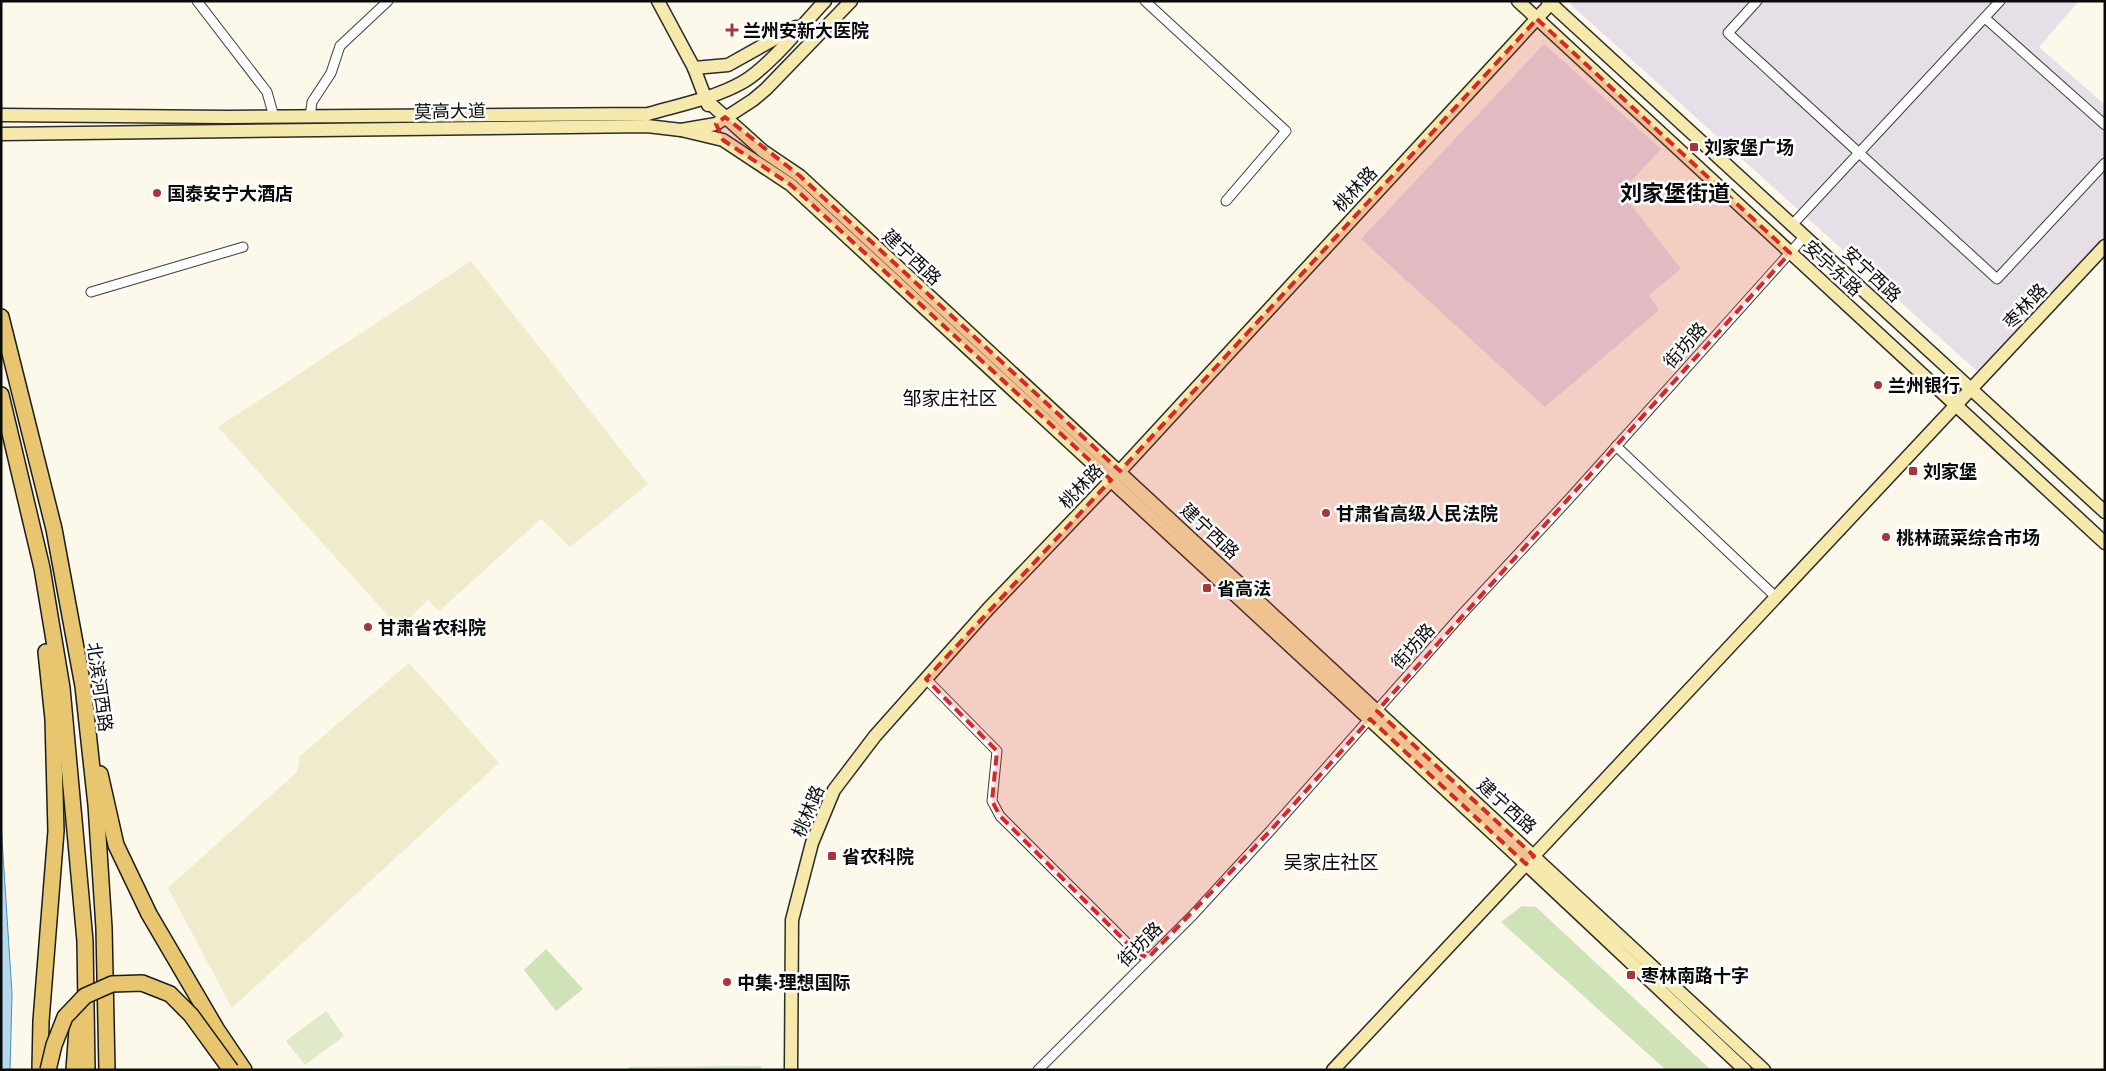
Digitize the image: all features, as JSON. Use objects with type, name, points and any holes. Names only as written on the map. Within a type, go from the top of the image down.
[{"type":"main road","points":[[658,1],[694,68],[704,98],[721,120],[723,140]]},
{"type":"main road","name":"莫高大道","points":[[1,115],[310,117],[648,114],[704,98],[742,83],[757,73],[825,1]]},
{"type":"main road","name":"莫高大道","points":[[1,134],[647,126],[681,130],[721,120],[754,100],[851,1]]},
{"type":"main road","points":[[1518,1],[1537,19]]},
{"type":"main road","name":"桃林路","points":[[791,1070],[792,920],[812,843],[834,790],[875,736],[989,608],[1116,475],[1551,2]]},
{"type":"main road","name":"安宁西路","points":[[1551,2],[2105,512]]},
{"type":"main road","name":"安宁东路","points":[[1537,19],[2105,543]]},
{"type":"main road","points":[[694,68],[728,65],[805,22]]},
{"type":"main road","name":"建宁西路","points":[[721,120],[800,176],[1373,715],[1530,860],[1764,1070]]},
{"type":"main road","name":"建宁西路","points":[[681,130],[723,140],[791,185],[927,312],[1116,475]]},
{"type":"main road","name":"枣林路","points":[[1333,1070],[2105,246]]},
{"type":"main road","name":"北滨河西路","points":[[1,317],[54,530],[83,686],[96,805],[104,928],[107,1070]]},
{"type":"main road","points":[[1,394],[42,568],[62,688],[85,941],[88,1070]]},
{"type":"main road","points":[[40,1070],[40,1021],[56,831],[53,719],[42,609],[42,568]]},
{"type":"main road","points":[[86,715],[116,845],[149,914],[217,1030],[244,1070]]},
{"type":"main road","name":"建宁西路","points":[[1530,860],[1745,1070]]},
{"type":"main road","points":[[74,1070],[85,941]]},
{"type":"main road","points":[[48,1070],[64,1017],[85,996],[112,984],[142,983],[170,994],[191,1015],[231,1070]]},
{"type":"street","points":[[198,1],[267,92],[274,117]]},
{"type":"street","points":[[310,117],[312,102],[331,73],[340,46],[388,1]]},
{"type":"street","points":[[1145,1],[1286,132],[1226,201]]},
{"type":"street","points":[[1757,1],[1728,33],[1997,279],[2105,163]]},
{"type":"street","points":[[1792,225],[2000,1]]},
{"type":"street","points":[[1985,18],[2105,125]]},
{"type":"street","name":"街坊路","points":[[1038,1070],[1192,915],[1271,830],[1805,236]]},
{"type":"street","points":[[91,292],[243,247]]},
{"type":"street","points":[[1616,446],[1777,598]]},
{"type":"street","points":[[926,679],[997,751],[992,802],[1000,816],[1136,952],[1148,958]]},
{"type":"highlighted area","points":[[1537,19],[1790,253],[1377,711],[1534,856],[1526,864],[1370,719],[1271,830],[1148,958],[1136,952],[1000,816],[992,801],[997,751],[926,679],[1111,480],[791,185],[723,140],[716,124],[725,117],[800,176],[1120,471]]},
{"type":"shaded area","points":[[1571,1],[2079,1],[2039,47],[2105,105],[2105,239],[1978,372],[1569,3]]},
{"type":"shaded area","points":[[1544,44],[1661,149],[1621,192],[1681,269],[1649,295],[1659,310],[1545,407],[1361,239]]},
{"type":"shaded area","points":[[471,261],[648,484],[570,547],[541,519],[439,611],[428,600],[399,628],[218,427]]},
{"type":"shaded area","points":[[409,663],[499,763],[232,1008],[168,888],[297,772],[300,756]]},
{"type":"green space","points":[[1522,906],[1536,907],[1711,1070],[1666,1070],[1501,922]]},
{"type":"green space","points":[[546,949],[583,989],[556,1011],[524,970]]},
{"type":"green space","points":[[326,1011],[344,1036],[305,1065],[286,1041]]},
{"type":"green space","points":[[761,1066],[761,1070],[628,1070],[629,1067]]},
{"type":"water","points":[[1,824],[12,994],[10,1070],[1,1070]]},
{"type":"place","name":"兰州安新大医院","points":[[732,30]]},
{"type":"place","name":"刘家堡广场","points":[[1694,147]]},
{"type":"place","name":"国泰安宁大酒店","points":[[157,193]]},
{"type":"place","name":"兰州银行","points":[[1878,385]]},
{"type":"place","name":"刘家堡","points":[[1913,471]]},
{"type":"place","name":"甘肃省高级人民法院","points":[[1326,513]]},
{"type":"place","name":"桃林蔬菜综合市场","points":[[1886,537]]},
{"type":"place","name":"省高法","points":[[1207,588]]},
{"type":"place","name":"甘肃省农科院","points":[[368,627]]},
{"type":"place","name":"省农科院","points":[[832,856]]},
{"type":"place","name":"枣林南路十字","points":[[1631,975]]},
{"type":"place","name":"中集·理想国际","points":[[727,982]]},
{"type":"district","name":"刘家堡街道","points":[[1675,193]]},
{"type":"district","name":"邹家庄社区","points":[[950,398]]},
{"type":"district","name":"吴家庄社区","points":[[1331,862]]}]
